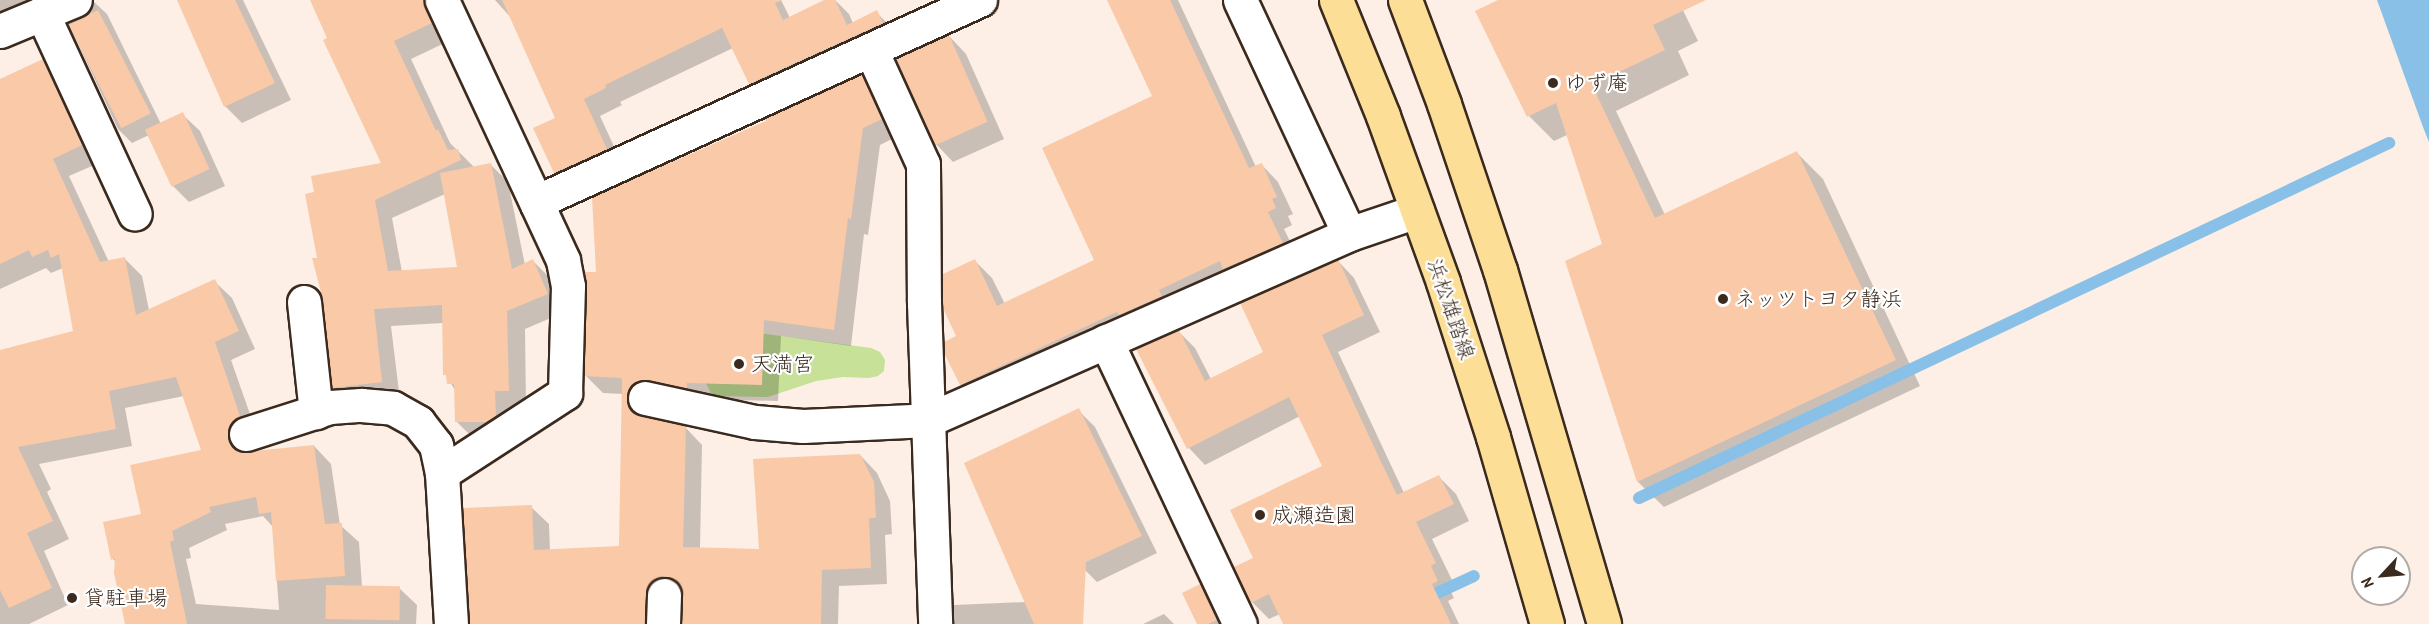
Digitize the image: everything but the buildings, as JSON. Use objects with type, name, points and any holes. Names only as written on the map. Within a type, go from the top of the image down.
[{"type":"main road","name":"浜松雄踏線","points":[[1336,0],[1417,211],[1493,437],[1547,624]]},
{"type":"main road","points":[[1405,0],[1444,104],[1500,270],[1605,624]]},
{"type":"street","points":[[0,30],[75,0]]},
{"type":"street","points":[[442,0],[567,273],[565,393],[442,473]]},
{"type":"street","points":[[536,202],[980,0]]},
{"type":"street","points":[[1240,0],[1349,234]]},
{"type":"street","points":[[42,13],[135,214]]},
{"type":"street","points":[[871,50],[923,164],[935,624]]},
{"type":"street","points":[[645,398],[755,422],[804,426],[928,420],[1349,234],[1417,211]]},
{"type":"street","points":[[304,302],[316,412]]},
{"type":"street","points":[[1106,341],[1240,624]]},
{"type":"street","points":[[246,434],[330,407],[361,405],[393,408],[418,422],[436,445],[442,473],[451,624]]},
{"type":"green space","points":[[723,332],[766,334],[871,348],[880,352],[885,360],[884,371],[878,376],[869,378],[843,377],[816,381],[768,397],[719,396],[711,393],[703,378]]},
{"type":"water","points":[[2377,0],[2429,0],[2429,142],[2423,127]]},
{"type":"waterway","points":[[1639,498],[2389,143]]},
{"type":"waterway","points":[[1422,600],[1474,576]]},
{"type":"place","name":"ゆず庵","points":[[1553,83]]},
{"type":"place","name":"ネッツトヨタ静浜","points":[[1723,299]]},
{"type":"place","name":"天満宮","points":[[739,364]]},
{"type":"place","name":"成瀬造園","points":[[1260,515]]},
{"type":"place","name":"貸駐車場","points":[[72,598]]}]
